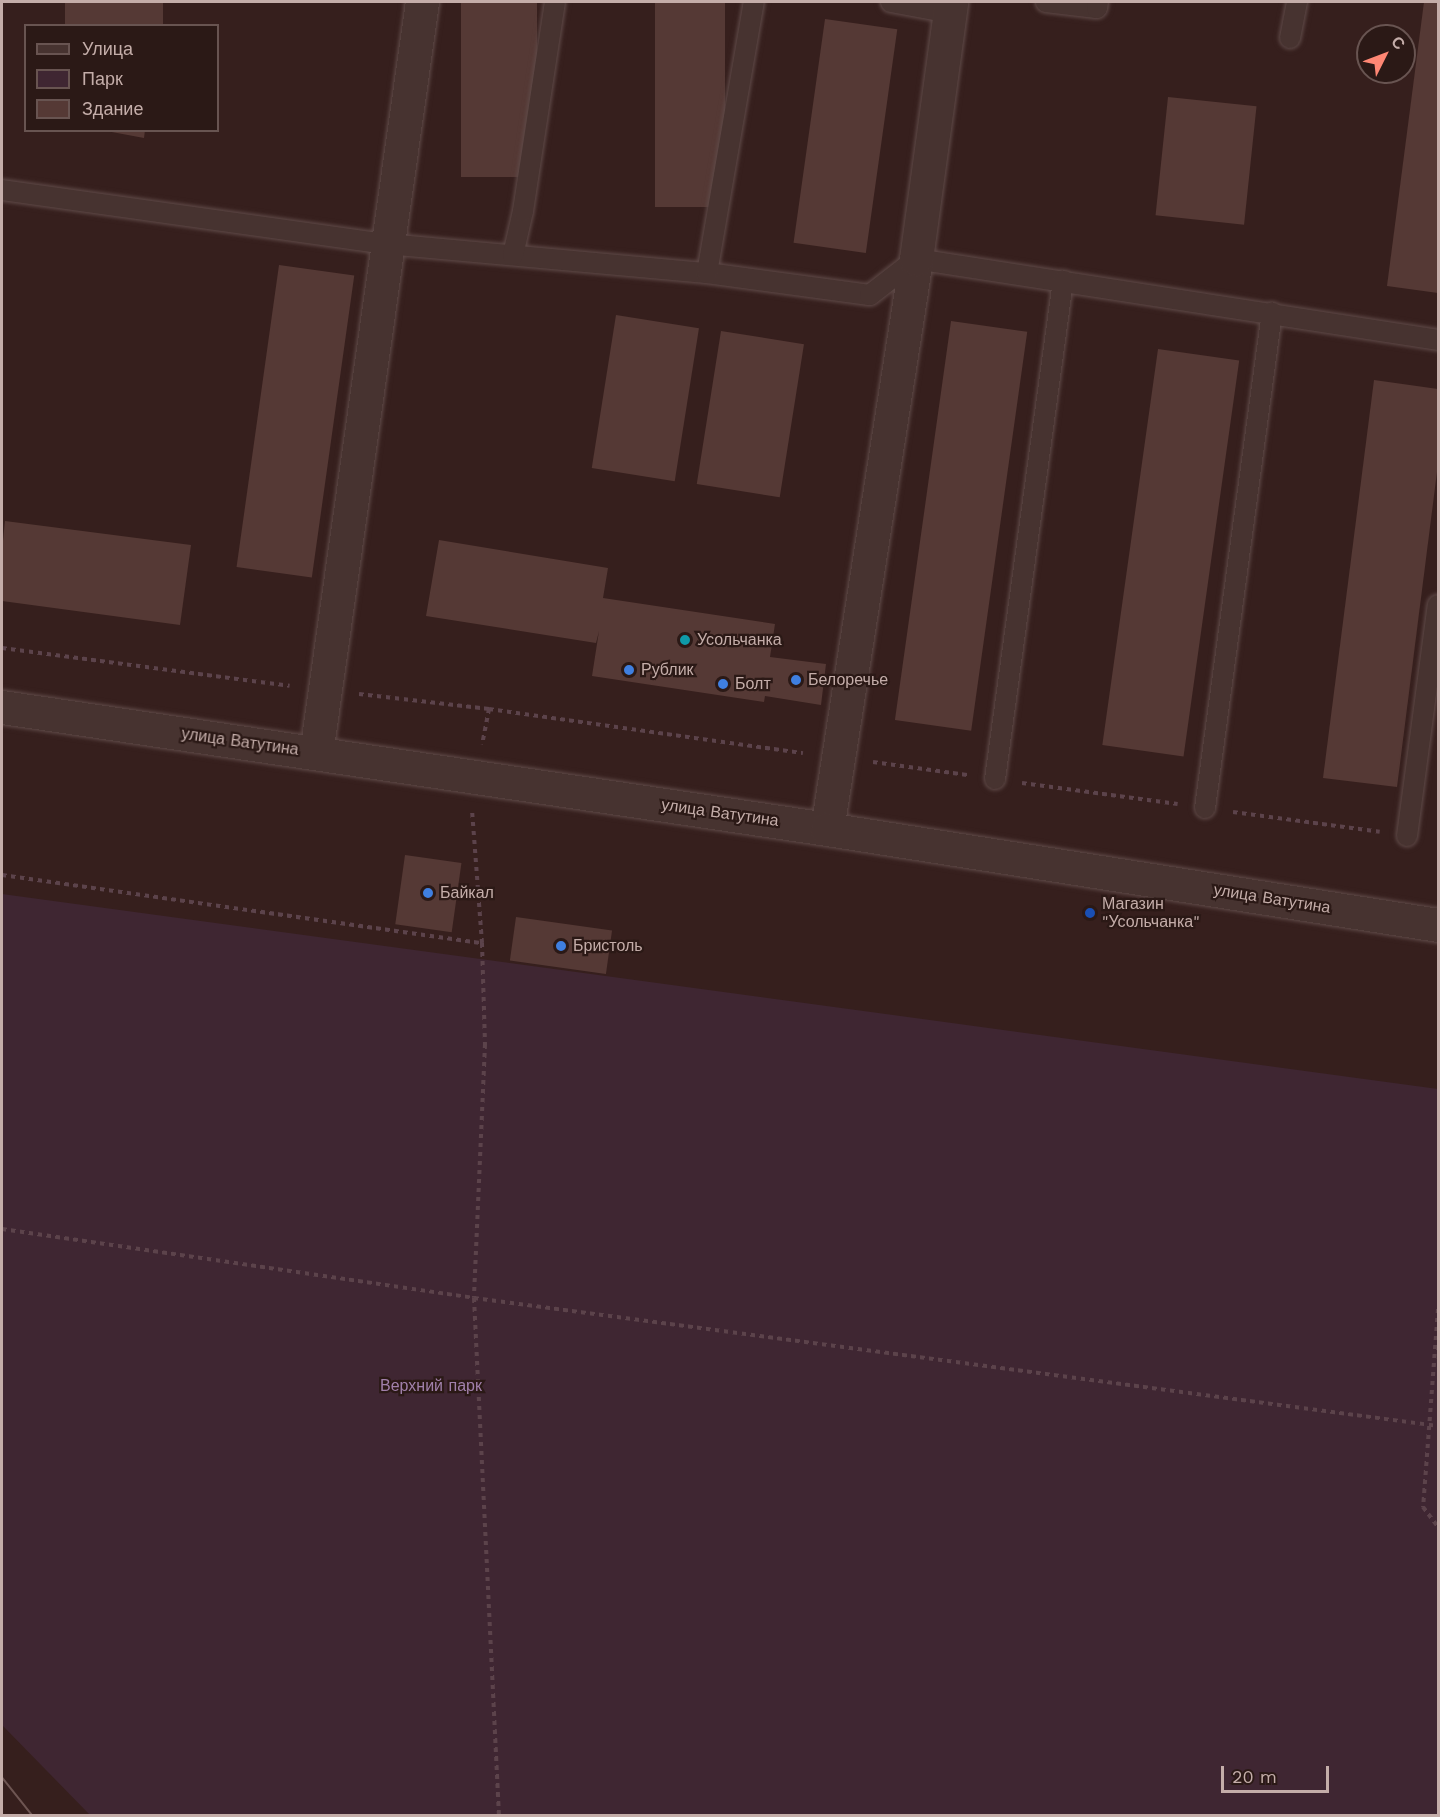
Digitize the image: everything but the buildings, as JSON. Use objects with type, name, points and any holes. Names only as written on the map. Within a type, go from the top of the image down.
[{"type":"street","points":[[316,753],[422,2]]},
{"type":"street","points":[[827,829],[916,259],[951,7]]},
{"type":"street","name":"улица Ватутина","points":[[2,707],[827,829],[1438,925]]},
{"type":"lane","points":[[513,255],[523,211],[555,2]]},
{"type":"lane","points":[[707,273],[754,2]]},
{"type":"lane","points":[[891,2],[951,7]]},
{"type":"lane","points":[[1046,2],[1097,8],[1098,2]]},
{"type":"lane","points":[[1290,38],[1297,2]]},
{"type":"lane","points":[[2,190],[387,244],[707,273],[870,296],[916,259],[1438,340]]},
{"type":"lane","points":[[995,779],[1063,281]]},
{"type":"lane","points":[[1205,808],[1272,313]]},
{"type":"lane","points":[[1407,836],[1438,605]]},
{"type":"path","points":[[2,648],[489,709],[1407,836]]},
{"type":"path","points":[[480,752],[489,709]]},
{"type":"path","points":[[471,803],[482,943],[484,1044],[474,1298],[499,1815]]},
{"type":"path","points":[[2,875],[482,943]]},
{"type":"path","points":[[2,1229],[474,1298],[1438,1426]]},
{"type":"path","points":[[1438,1309],[1423,1507],[1438,1527]]},
{"type":"green space","name":"Верхний парк","points":[[2,894],[1438,1089],[1438,1815],[90,1815],[2,1725]]},
{"type":"tram line","points":[[2,1777],[33,1816]]},
{"type":"place","name":"Усольчанка","points":[[685,640]]},
{"type":"place","name":"Рублик","points":[[629,670]]},
{"type":"place","name":"Белоречье","points":[[796,680]]},
{"type":"place","name":"Болт","points":[[723,684]]},
{"type":"place","name":"Байкал","points":[[428,893]]},
{"type":"place","name":"Магазин \"Усольчанка\"","points":[[1090,913]]},
{"type":"place","name":"Бристоль","points":[[561,946]]}]
